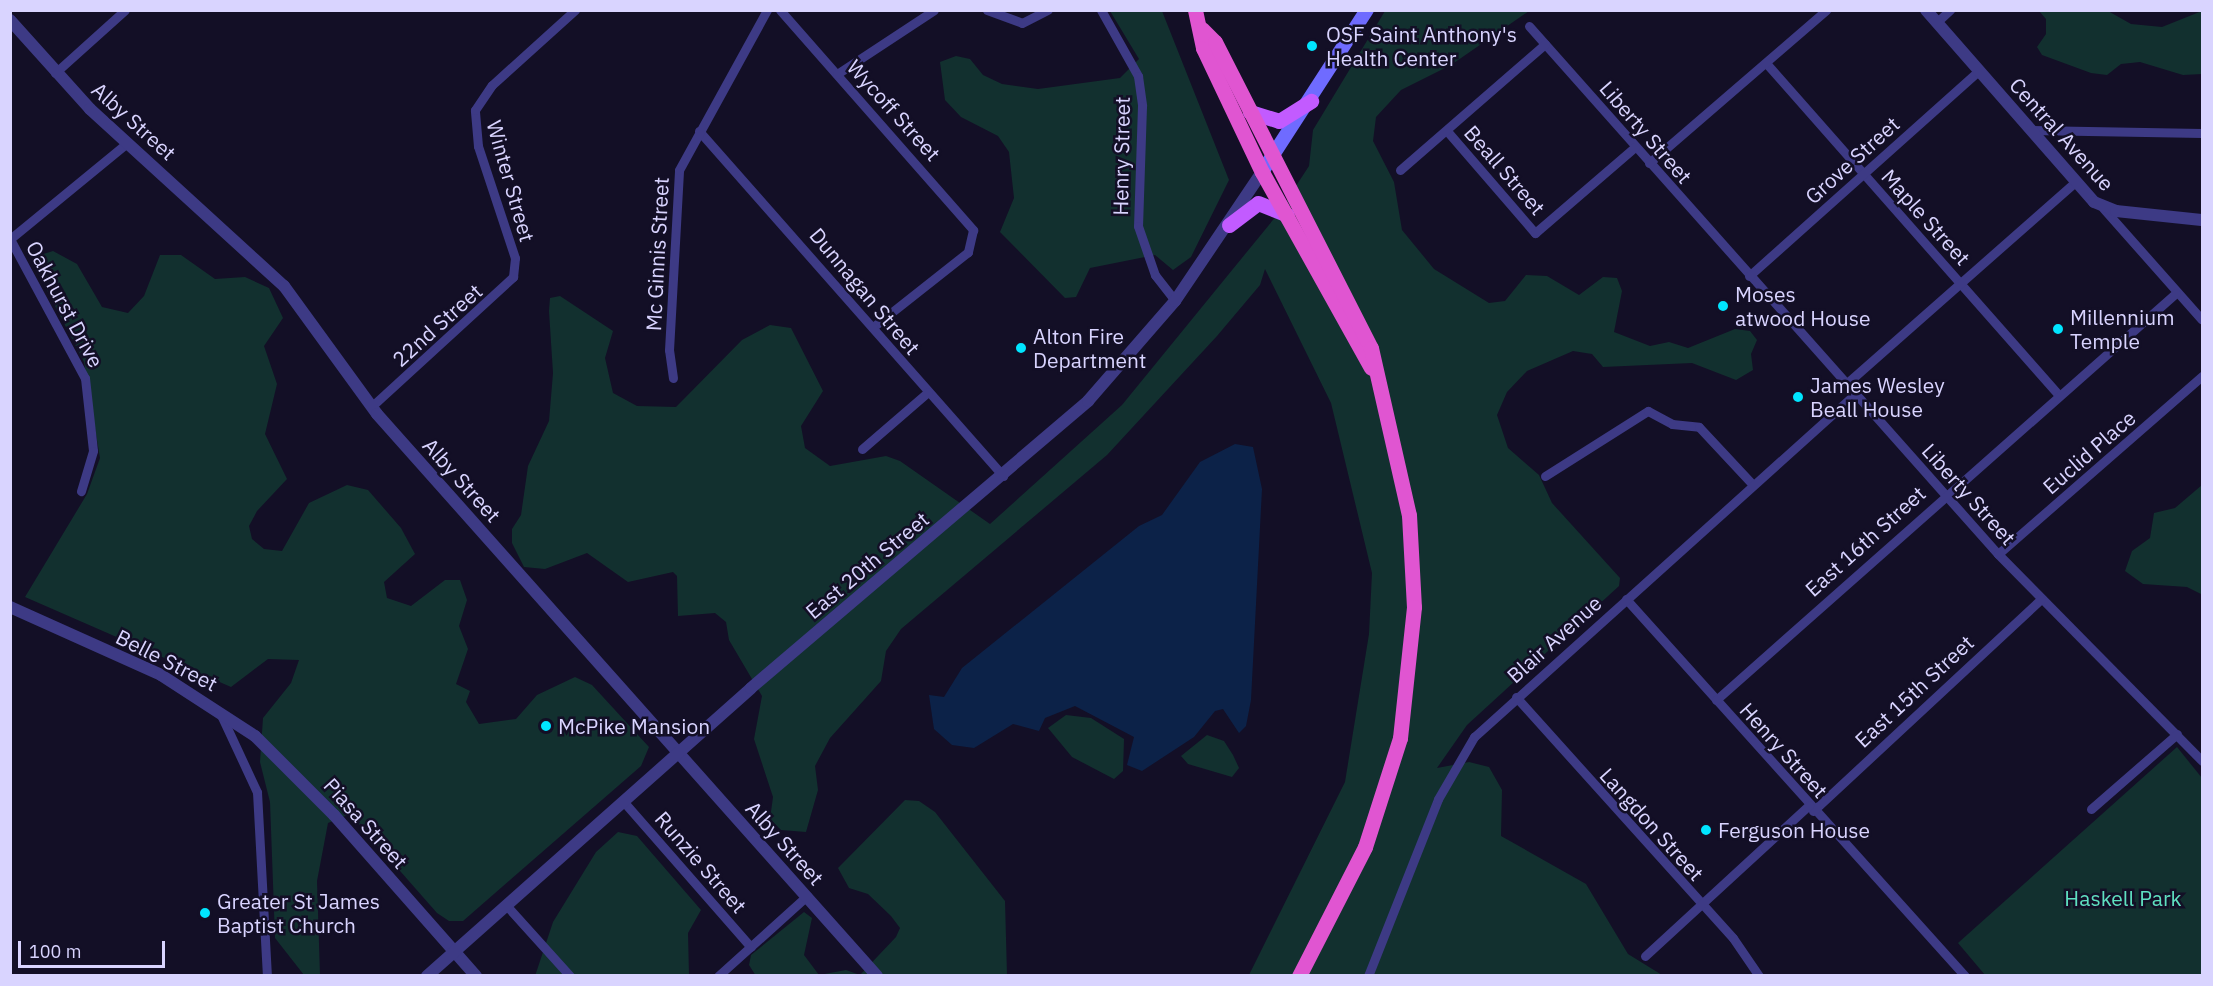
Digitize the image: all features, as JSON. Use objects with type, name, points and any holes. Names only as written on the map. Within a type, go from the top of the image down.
[{"type":"highway","points":[[1195,10],[1202,29],[1203,48],[1262,172],[1373,371],[1399,454],[1409,515],[1414,607],[1408,692],[1379,813],[1299,975]]},
{"type":"highway","points":[[1202,29],[1215,42],[1272,158],[1371,348],[1373,371]]},
{"type":"main road","points":[[1262,172],[1311,102],[1367,10]]},
{"type":"main road","points":[[1250,112],[1279,121],[1311,102]]},
{"type":"main road","points":[[1229,225],[1258,203],[1287,215]]},
{"type":"street","points":[[55,73],[125,10]]},
{"type":"street","name":"Winter Street","points":[[516,263],[478,146],[475,110],[492,86],[575,10]]},
{"type":"street","name":"Mc Ginnis Street","points":[[673,378],[669,350],[677,181],[699,131],[767,10]]},
{"type":"street","name":"Wycoff Street","points":[[780,10],[943,192],[974,238],[968,252],[873,327]]},
{"type":"street","points":[[837,74],[934,10]]},
{"type":"street","points":[[987,10],[1022,22],[1048,10]]},
{"type":"street","name":"Henry Street","points":[[1101,10],[1138,76],[1142,106],[1138,226],[1155,275],[1175,301]]},
{"type":"street","points":[[1649,163],[1826,10]]},
{"type":"street","name":"Central Avenue","points":[[1926,10],[2076,182],[2103,207],[2202,220]]},
{"type":"street","points":[[1936,22],[1950,10]]},
{"type":"street","name":"Alby Street","points":[[10,20],[55,73],[127,143],[284,286],[371,407],[877,975]]},
{"type":"street","name":"Liberty Street","points":[[1529,26],[1998,554],[2177,734],[2200,754]]},
{"type":"street","points":[[1400,170],[1545,44]]},
{"type":"street","name":"Maple Street","points":[[1766,63],[2058,394]]},
{"type":"street","name":"Grove Street","points":[[1749,276],[1979,70]]},
{"type":"street","points":[[2031,130],[2202,133]]},
{"type":"street","name":"Dunnagan Street","points":[[699,131],[1003,476]]},
{"type":"street","name":"Beall Street","points":[[1447,131],[1535,233],[1635,147]]},
{"type":"street","points":[[10,239],[127,143]]},
{"type":"street","name":"East 20th Street","points":[[426,975],[678,751],[1088,402],[1175,301],[1229,225],[1262,172]]},
{"type":"street","points":[[1846,384],[2076,182]]},
{"type":"street","points":[[2103,207],[2202,320]]},
{"type":"street","name":"Oakhurst Drive","points":[[10,239],[85,378],[93,451],[81,491]]},
{"type":"street","name":"22nd Street","points":[[371,407],[494,299],[513,277],[516,263]]},
{"type":"street","name":"East 16th Street","points":[[1716,700],[2058,394],[2176,293]]},
{"type":"street","name":"Euclid Place","points":[[1998,554],[2202,376]]},
{"type":"street","points":[[861,448],[928,392]]},
{"type":"street","name":"Blair Avenue","points":[[1368,975],[1449,774],[1474,737],[1855,394]]},
{"type":"street","points":[[1545,476],[1648,411],[1672,424],[1699,427],[1753,485]]},
{"type":"street","name":"Henry Street","points":[[1626,599],[1811,808],[1965,975]]},
{"type":"street","name":"East 15th Street","points":[[1645,956],[2041,599]]},
{"type":"street","name":"Belle Street","points":[[10,607],[161,675],[217,708],[248,764],[257,792],[267,975]]},
{"type":"street","name":"Langdon Street","points":[[1516,697],[1733,938],[1759,975]]},
{"type":"street","name":"Piasa Street","points":[[217,708],[287,765],[476,975]]},
{"type":"street","points":[[2091,809],[2177,734]]},
{"type":"street","name":"Runzie Street","points":[[623,801],[751,947]]},
{"type":"street","points":[[718,975],[807,896]]},
{"type":"street","points":[[506,905],[570,975]]},
{"type":"green space","points":[[1110,11],[1162,11],[1229,180],[1191,257],[1173,270],[1155,255],[1090,268],[1076,297],[1065,298],[1000,232],[1014,198],[1009,152],[998,136],[961,117],[945,100],[940,62],[956,56],[970,59],[983,75],[1002,84],[1038,89],[1120,78],[1139,59]]},
{"type":"green space","points":[[1385,11],[1529,11],[1451,65],[1401,90],[1376,117],[1373,141],[1394,182],[1402,230],[1434,269],[1489,303],[1505,301],[1526,275],[1547,276],[1579,295],[1603,277],[1617,278],[1622,291],[1614,332],[1650,346],[1669,342],[1688,348],[1735,329],[1750,331],[1757,340],[1751,354],[1753,370],[1736,380],[1692,363],[1603,367],[1592,354],[1573,351],[1527,371],[1507,392],[1497,415],[1508,448],[1539,475],[1552,503],[1620,578],[1619,586],[1467,725],[1437,768],[1469,762],[1489,767],[1502,790],[1501,836],[1586,884],[1628,954],[1662,975],[1249,975],[1345,782],[1369,634],[1372,573],[1331,403],[1265,269],[1260,285],[1217,336],[1107,455],[901,629],[886,651],[881,681],[830,738],[815,766],[818,790],[806,832],[781,830],[770,819],[773,797],[754,739],[762,696],[729,640],[726,622],[715,613],[678,616],[677,576],[673,572],[628,582],[587,553],[545,569],[524,567],[512,543],[512,529],[521,515],[528,466],[549,421],[553,373],[550,298],[560,296],[613,331],[605,358],[613,393],[637,406],[676,407],[742,340],[770,325],[791,328],[823,391],[801,426],[805,448],[830,466],[886,456],[900,461],[990,524],[1122,405],[1277,215],[1309,166],[1313,130]]},
{"type":"green space","points":[[2039,11],[2108,11],[2131,24],[2162,27],[2202,11],[2202,74],[2183,75],[2140,62],[2121,64],[2107,75],[2091,73],[2042,55],[2037,47],[2046,34],[2046,19]]},
{"type":"green space","points":[[53,251],[77,264],[102,307],[128,313],[144,296],[160,255],[181,255],[215,279],[245,277],[269,288],[283,318],[264,346],[277,384],[265,434],[287,479],[257,511],[249,526],[252,539],[264,549],[282,551],[309,503],[347,485],[368,490],[401,528],[415,554],[384,582],[387,598],[411,606],[445,580],[460,580],[467,600],[459,626],[468,649],[456,684],[470,691],[466,702],[479,724],[516,719],[537,695],[575,677],[592,685],[649,747],[641,766],[463,921],[449,921],[437,913],[350,814],[328,823],[317,881],[320,975],[304,975],[275,938],[270,802],[260,762],[263,718],[291,683],[299,660],[268,659],[231,687],[25,597],[87,494],[100,458],[84,362],[38,273],[37,256]]},
{"type":"green space","points":[[2202,485],[2202,604],[2201,594],[2187,587],[2143,584],[2125,571],[2132,551],[2150,538],[2154,513],[2175,508]]},
{"type":"green space","points":[[1066,715],[1091,718],[1124,739],[1123,771],[1114,779],[1072,757],[1048,728]]},
{"type":"green space","points":[[1207,735],[1224,741],[1233,755],[1239,768],[1232,777],[1188,764],[1181,756]]},
{"type":"green space","name":"Haskell Park","points":[[2177,747],[2202,778],[2202,975],[1985,975],[1958,943]]},
{"type":"green space","points":[[905,800],[919,801],[935,812],[1005,901],[1007,975],[756,976],[749,965],[751,955],[804,912],[812,918],[804,955],[819,975],[846,970],[860,975],[896,937],[900,928],[891,916],[868,894],[849,888],[838,868]]},
{"type":"green space","points":[[618,832],[637,836],[701,910],[688,933],[689,975],[535,976],[553,922],[596,852]]},
{"type":"water","points":[[1235,444],[1253,447],[1262,489],[1251,700],[1246,726],[1239,733],[1223,709],[1215,711],[1194,737],[1142,771],[1127,765],[1134,737],[1075,706],[1045,718],[1039,731],[1013,724],[974,748],[952,745],[934,729],[929,695],[944,697],[962,668],[1139,526],[1162,515],[1200,462]]},
{"type":"place","name":"OSF Saint Anthony's Health Center","points":[[1312,46]]},
{"type":"place","name":"Moses atwood House","points":[[1723,306]]},
{"type":"place","name":"Millennium Temple","points":[[2058,329]]},
{"type":"place","name":"Alton Fire Department","points":[[1021,348]]},
{"type":"place","name":"James Wesley Beall House","points":[[1798,397]]},
{"type":"place","name":"McPike Mansion","points":[[546,726]]},
{"type":"place","name":"Ferguson House","points":[[1706,830]]},
{"type":"place","name":"Greater St James Baptist Church","points":[[205,913]]}]
